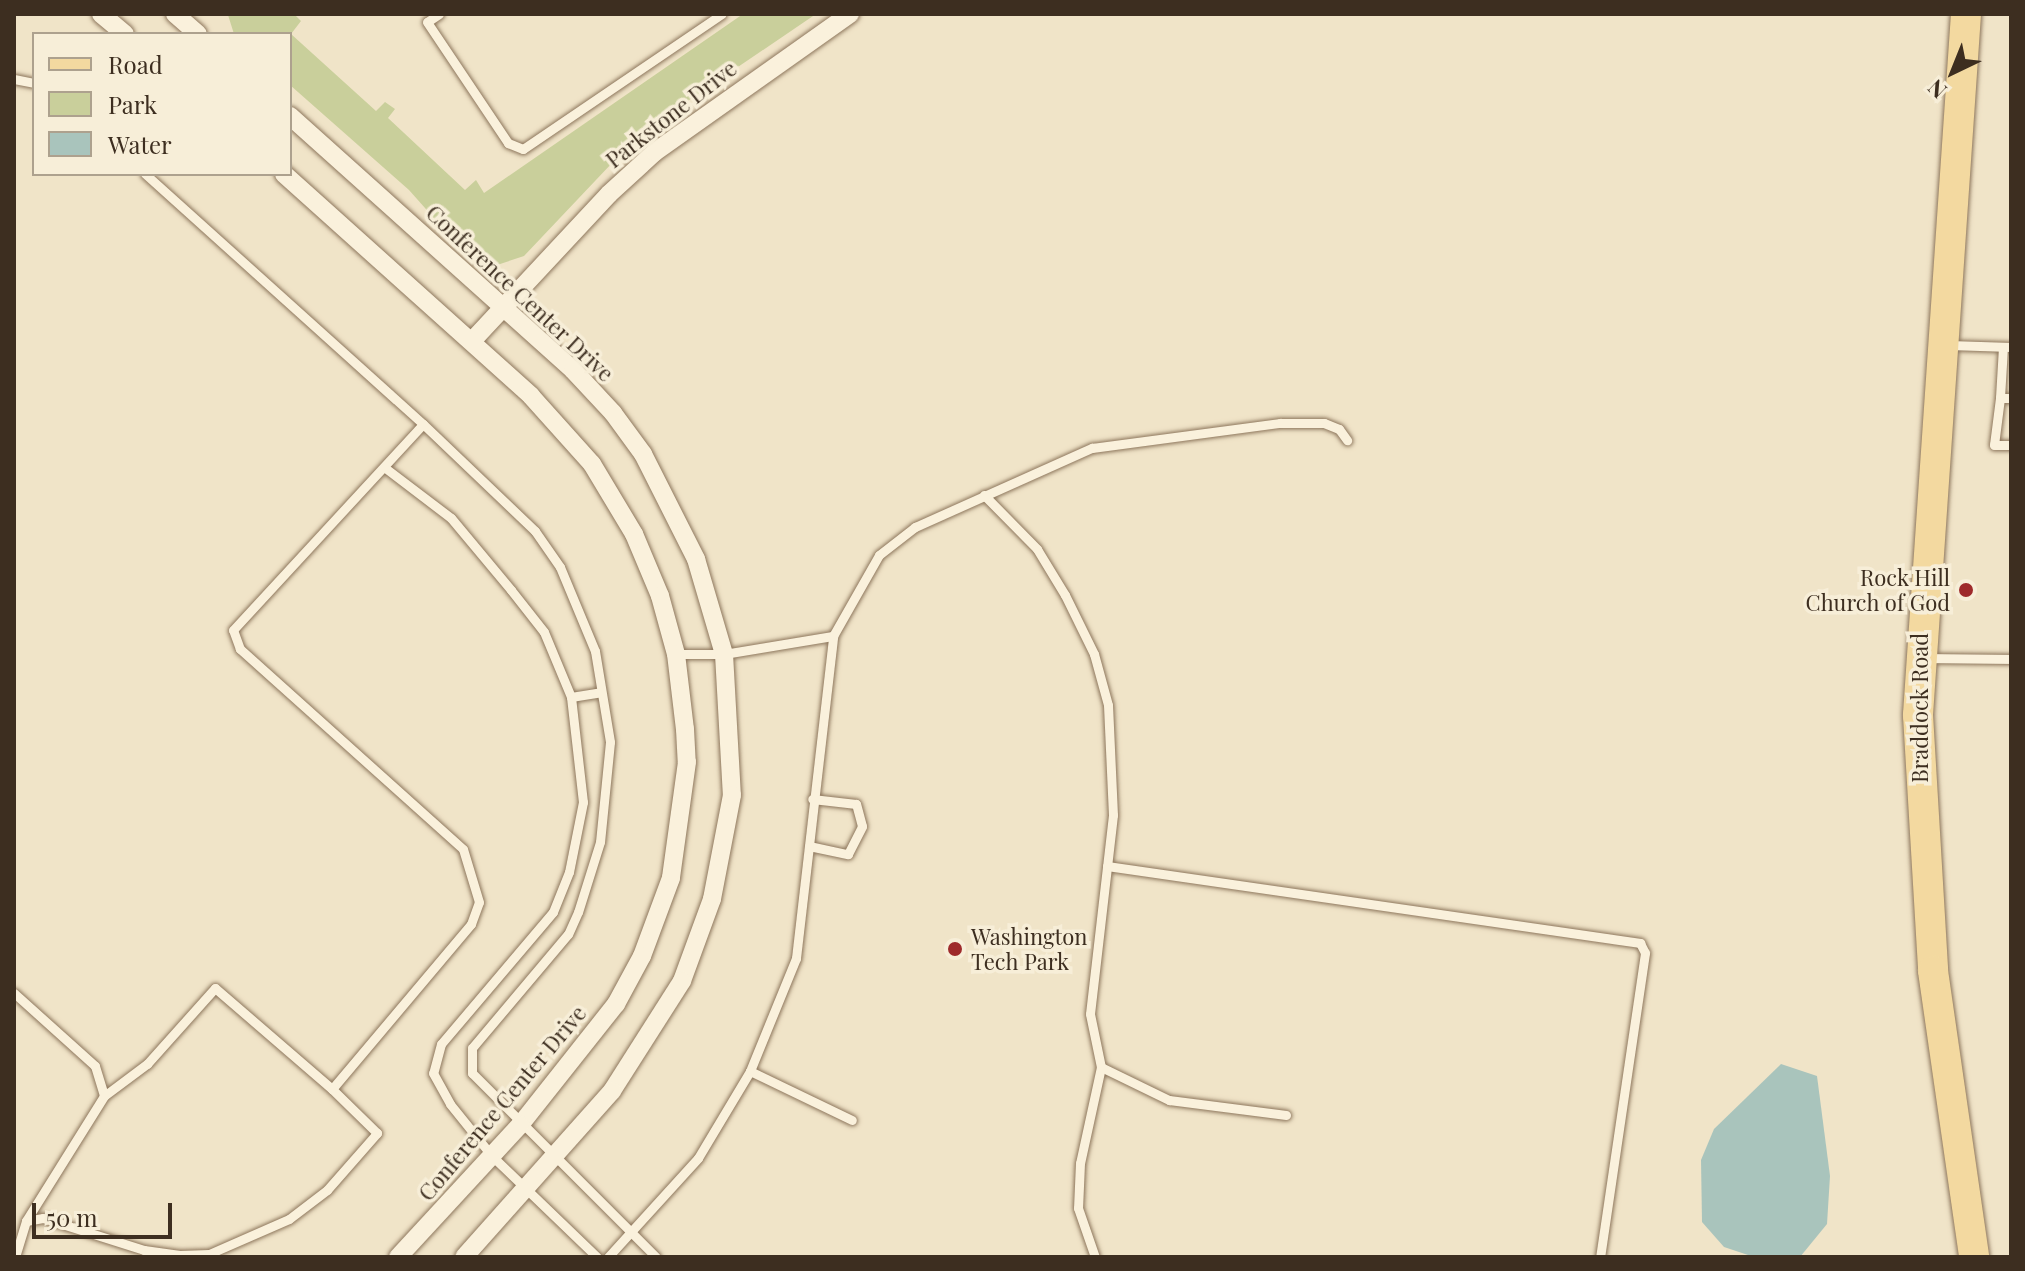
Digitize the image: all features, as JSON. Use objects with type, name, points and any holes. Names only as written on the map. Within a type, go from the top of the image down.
[{"type":"main road","name":"Braddock Road","points":[[1966,14],[1918,657],[1925,891],[1974,1257]]},
{"type":"street","points":[[101,14],[123,32]]},
{"type":"street","name":"Parkstone Drive","points":[[472,341],[655,152],[850,14]]},
{"type":"street","name":"Conference Center Drive","points":[[292,118],[583,380],[643,454],[696,559],[724,654],[732,795],[716,886],[699,942],[682,981],[641,1050],[556,1156],[464,1257]]},
{"type":"street","name":"Conference Center Drive","points":[[286,176],[472,341],[542,407],[592,464],[634,534],[676,654],[687,762],[671,878],[659,917],[616,1004],[520,1125],[398,1257]]},
{"type":"lane","points":[[439,14],[427,22],[508,143],[523,149],[722,14]]},
{"type":"lane","points":[[147,176],[517,512],[560,567],[595,651],[610,742],[606,808],[578,912],[568,934],[472,1048],[472,1073],[520,1125],[556,1156],[656,1257]]},
{"type":"lane","points":[[1941,345],[2007,347],[1994,445],[2011,445]]},
{"type":"lane","points":[[2000,398],[2011,398]]},
{"type":"lane","points":[[608,1257],[698,1158],[750,1071],[796,958],[833,636],[879,555],[915,527],[1105,446],[1280,423],[1324,423],[1339,429],[1347,440]]},
{"type":"lane","points":[[332,1089],[471,924],[479,902],[473,870],[463,849],[240,649],[233,630],[423,424]]},
{"type":"lane","points":[[384,467],[451,518],[511,590],[544,632],[571,697],[583,802],[569,872],[553,912],[441,1044],[433,1061],[436,1084],[492,1156],[597,1257]]},
{"type":"lane","points":[[984,495],[1037,549],[1094,654],[1108,705],[1112,768],[1107,866],[1090,1014],[1101,1067],[1080,1163],[1078,1208],[1095,1257]]},
{"type":"lane","points":[[676,654],[724,654],[833,636]]},
{"type":"lane","points":[[1918,657],[2011,659]]},
{"type":"lane","points":[[571,697],[601,692]]},
{"type":"lane","points":[[809,846],[848,854],[862,826],[856,804],[812,799]]},
{"type":"lane","points":[[1107,866],[1640,943],[1645,953],[1600,1257]]},
{"type":"lane","points":[[15,1257],[26,1221],[104,1096],[147,1064],[215,988],[332,1089],[377,1133],[327,1190],[289,1219],[209,1254],[180,1255],[144,1250],[43,1218],[26,1221]]},
{"type":"lane","points":[[14,993],[95,1066],[104,1096]]},
{"type":"lane","points":[[1101,1067],[1169,1100],[1286,1115]]},
{"type":"lane","points":[[750,1071],[852,1120]]},
{"type":"green space","points":[[294,14],[301,21],[292,33],[233,32],[228,15]]},
{"type":"green space","points":[[743,14],[816,14],[673,111],[613,162],[524,256],[491,267],[473,262],[409,190],[292,87],[292,35],[376,111],[385,102],[395,109],[388,118],[465,190],[476,180],[484,193]]},
{"type":"water","points":[[1781,1064],[1817,1076],[1830,1176],[1827,1224],[1800,1257],[1754,1257],[1724,1247],[1702,1222],[1701,1160],[1714,1129]]},
{"type":"place","name":"Rock Hill Church of God","points":[[1966,590]]},
{"type":"place","name":"Washington Tech Park","points":[[955,949]]}]
